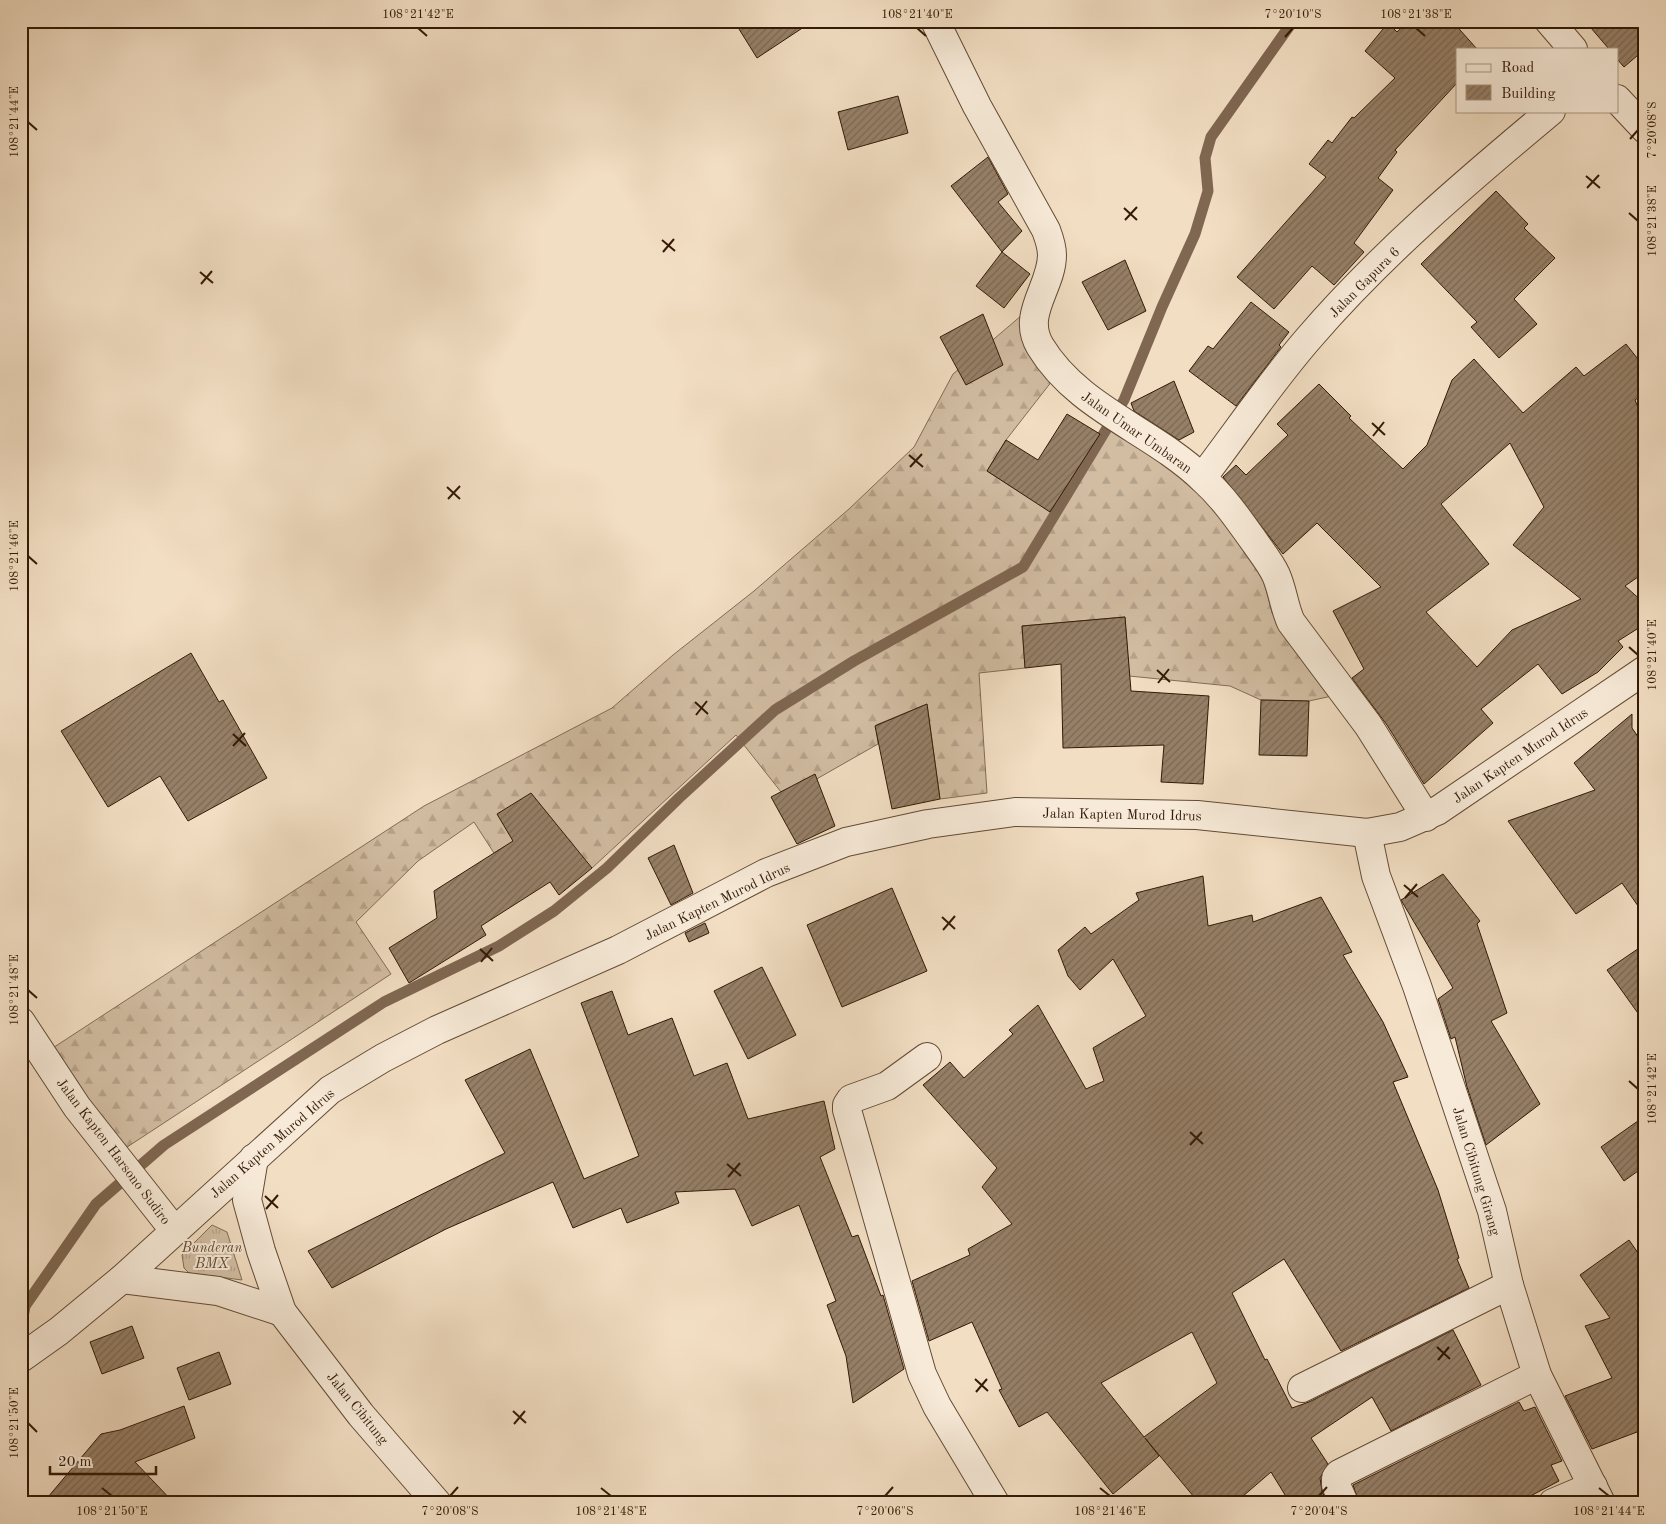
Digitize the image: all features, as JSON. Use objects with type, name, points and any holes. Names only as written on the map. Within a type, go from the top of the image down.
[{"type":"street","name":"Jalan Umar Umbaran","points":[[936,21],[977,106],[1046,230],[1051,244],[1050,268],[1034,316],[1034,327],[1040,345],[1063,377],[1079,393],[1137,430],[1202,478],[1229,505],[1271,566],[1292,622],[1368,725],[1426,817]]},
{"type":"street","points":[[1549,21],[1572,48]]},
{"type":"street","points":[[1618,100],[1645,130]]},
{"type":"street","name":"Jalan Gapura 6","points":[[1202,478],[1308,340],[1360,284],[1472,177],[1551,112]]},
{"type":"street","name":"Jalan Kapten Murod Idrus","points":[[21,1358],[59,1331],[122,1279],[330,1090],[383,1058],[437,1030],[618,950],[766,874],[846,842],[928,824],[1015,812],[1197,815],[1367,833],[1400,827],[1426,817],[1645,670]]},
{"type":"street","name":"Jalan Cibitung Girang","points":[[1367,833],[1376,876],[1417,986],[1492,1211],[1509,1285],[1537,1375],[1597,1494]]},
{"type":"street","name":"Jalan Kapten Harsono Sudiro","points":[[21,1022],[77,1107],[174,1230]]},
{"type":"street","points":[[927,1057],[887,1086],[851,1099],[847,1105],[847,1110],[922,1374],[937,1406],[996,1503]]},
{"type":"street","name":"Jalan Cibitung","points":[[254,1158],[247,1200],[261,1251],[282,1312],[362,1415],[437,1503]]},
{"type":"street","points":[[122,1279],[218,1291],[282,1312]]},
{"type":"street","points":[[1302,1388],[1509,1285]]},
{"type":"street","points":[[1344,1503],[1336,1485],[1336,1478],[1339,1474],[1537,1375]]},
{"type":"street","points":[[1553,1503],[1597,1494]]},
{"type":"green space","points":[[1022,315],[1052,381],[1006,440],[987,471],[1050,511],[1108,422],[1194,487],[1236,532],[1262,573],[1272,613],[1332,696],[1309,701],[1261,700],[1230,686],[1129,676],[1125,617],[1022,626],[1025,668],[979,673],[987,793],[940,799],[927,704],[876,725],[878,744],[785,797],[736,735],[592,868],[514,841],[494,853],[474,822],[418,861],[356,922],[391,974],[115,1155],[42,1055],[424,806],[612,708],[673,655],[754,591],[849,509],[914,447],[953,374]]},
{"type":"green space","name":"Bunderan BMX","points":[[212,1225],[227,1232],[242,1280],[189,1273],[184,1268],[182,1255]]},
{"type":"building","points":[[734,21],[813,21],[757,58]]},
{"type":"building","points":[[1409,21],[1452,21],[1476,48],[1456,48],[1456,84],[1395,150],[1397,152],[1378,178],[1393,190],[1354,243],[1364,252],[1334,285],[1312,266],[1274,309],[1237,277],[1326,177],[1309,164],[1328,140],[1332,143],[1352,117],[1354,118],[1395,78],[1365,51],[1388,23],[1397,32]]},
{"type":"building","points":[[1585,21],[1645,21],[1645,49],[1624,67],[1618,60],[1618,48],[1608,48]]},
{"type":"building","points":[[898,96],[908,133],[848,150],[838,112]]},
{"type":"building","points":[[988,157],[1008,194],[998,202],[1022,231],[1002,252],[951,186]]},
{"type":"building","points":[[1496,191],[1528,224],[1524,228],[1555,258],[1514,299],[1537,324],[1499,358],[1471,327],[1477,322],[1421,264]]},
{"type":"building","points":[[1002,252],[1030,274],[1004,308],[976,286]]},
{"type":"building","points":[[1125,260],[1146,311],[1108,330],[1082,282]]},
{"type":"building","points":[[1251,302],[1289,332],[1279,345],[1281,347],[1236,406],[1189,371],[1208,346],[1213,349]]},
{"type":"building","points":[[983,314],[1003,365],[966,385],[940,337]]},
{"type":"building","points":[[1626,344],[1645,368],[1645,393],[1635,400],[1645,424],[1645,572],[1625,586],[1645,604],[1645,624],[1618,641],[1623,647],[1598,672],[1562,694],[1538,664],[1481,709],[1493,723],[1424,784],[1387,725],[1352,678],[1364,669],[1333,611],[1381,587],[1317,523],[1283,554],[1223,477],[1236,465],[1246,475],[1288,435],[1277,424],[1319,384],[1351,416],[1349,418],[1403,469],[1427,445],[1452,380],[1474,359],[1523,413],[1576,367],[1584,376]],"holes":[[[1510,443],[1544,507],[1513,545],[1581,599],[1512,630],[1477,667],[1426,612],[1489,564],[1441,504]]]},
{"type":"building","points":[[1174,381],[1194,432],[1179,440],[1134,411],[1131,403]]},
{"type":"building","points":[[1067,414],[1100,434],[1050,512],[987,471],[1006,440],[1038,460]]},
{"type":"building","points":[[1125,617],[1131,691],[1209,696],[1203,784],[1161,782],[1164,745],[1063,748],[1061,664],[1025,668],[1022,626]]},
{"type":"building","points":[[191,653],[219,702],[223,700],[267,778],[188,821],[160,776],[108,807],[61,731]]},
{"type":"building","points":[[1261,700],[1309,701],[1307,756],[1259,755]]},
{"type":"building","points":[[927,704],[940,799],[892,809],[875,726]]},
{"type":"building","points":[[1632,714],[1632,728],[1645,747],[1645,916],[1622,883],[1576,914],[1508,821],[1595,790],[1574,763]]},
{"type":"building","points":[[815,774],[835,826],[797,844],[771,797]]},
{"type":"building","points":[[531,793],[592,868],[559,895],[550,882],[481,926],[486,935],[409,983],[389,948],[437,918],[434,891],[513,841],[497,814]]},
{"type":"building","points":[[674,845],[693,893],[671,905],[648,858]]},
{"type":"building","points":[[1443,874],[1480,921],[1477,924],[1507,1013],[1491,1021],[1540,1104],[1486,1145],[1467,1087],[1455,1037],[1451,1039],[1438,999],[1453,988],[1401,900]]},
{"type":"building","points":[[1203,876],[1208,926],[1252,915],[1253,922],[1321,897],[1352,952],[1343,955],[1383,1022],[1408,1077],[1393,1082],[1438,1190],[1459,1258],[1457,1259],[1469,1288],[1341,1351],[1284,1259],[1232,1293],[1265,1360],[1267,1359],[1292,1408],[1309,1402],[1453,1330],[1481,1385],[1391,1431],[1372,1397],[1311,1438],[1328,1464],[1320,1478],[1322,1491],[1327,1503],[1290,1503],[1271,1472],[1235,1503],[1199,1503],[1145,1438],[1159,1456],[1113,1494],[1047,1412],[1019,1427],[999,1390],[1002,1389],[972,1322],[929,1341],[912,1281],[970,1255],[968,1249],[1012,1224],[982,1187],[997,1168],[923,1085],[950,1062],[964,1078],[1013,1034],[1009,1030],[1038,1005],[1086,1089],[1104,1081],[1093,1048],[1146,1016],[1113,959],[1080,990],[1068,976],[1058,950],[1085,927],[1091,934],[1139,900],[1136,893]],"holes":[[[1192,1332],[1217,1383],[1144,1437],[1101,1383]]]},
{"type":"building","points":[[892,888],[927,971],[842,1007],[807,925]]},
{"type":"building","points":[[705,923],[709,933],[689,942],[685,933]]},
{"type":"building","points":[[1645,944],[1645,1023],[1607,970]]},
{"type":"building","points":[[762,967],[796,1035],[748,1059],[714,991]]},
{"type":"building","points":[[612,991],[628,1035],[672,1018],[694,1076],[727,1063],[748,1119],[824,1101],[835,1149],[820,1157],[852,1237],[858,1235],[881,1296],[883,1295],[904,1369],[853,1403],[846,1356],[827,1305],[836,1301],[799,1205],[752,1226],[735,1189],[675,1192],[679,1203],[627,1223],[621,1208],[573,1228],[553,1182],[446,1229],[332,1288],[308,1251],[505,1153],[465,1080],[530,1049],[584,1179],[639,1156],[581,1003]]},
{"type":"building","points":[[1645,1116],[1645,1166],[1624,1181],[1601,1147]]},
{"type":"building","points":[[1629,1240],[1645,1263],[1645,1429],[1592,1449],[1565,1396],[1612,1378],[1585,1326],[1610,1318],[1580,1275]]},
{"type":"building","points":[[132,1326],[144,1358],[102,1374],[90,1342]]},
{"type":"building","points":[[219,1352],[231,1384],[189,1400],[177,1368]]},
{"type":"building","points":[[1519,1402],[1524,1411],[1535,1407],[1562,1461],[1551,1465],[1559,1481],[1517,1503],[1359,1503],[1353,1485]]},
{"type":"building","points":[[184,1406],[195,1438],[135,1462],[174,1503],[43,1503],[101,1434],[120,1430]]},
{"type":"waterway","points":[[21,1328],[25,1306],[96,1204],[164,1145],[384,1002],[499,946],[554,911],[607,868],[679,798],[775,710],[854,661],[1023,567],[1124,400],[1162,307],[1195,234],[1208,191],[1205,158],[1211,137],[1293,21]]}]
